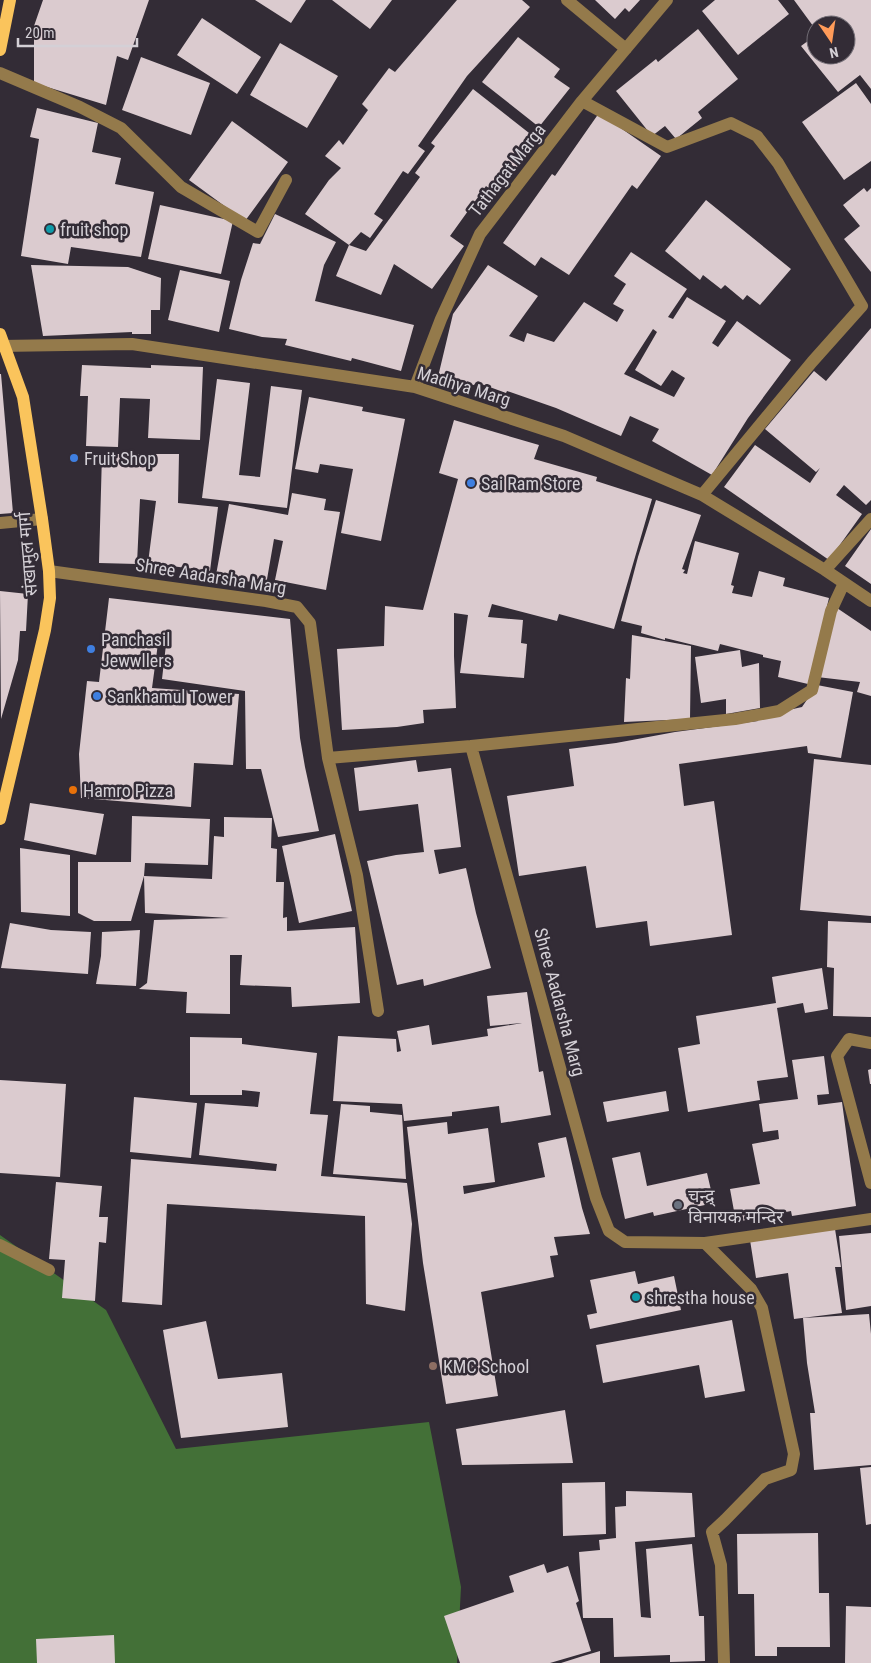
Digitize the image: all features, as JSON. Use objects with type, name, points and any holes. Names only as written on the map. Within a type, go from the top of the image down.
[{"type":"main road","points":[[0,50],[10,0]]},
{"type":"main road","name":"संखामुल मार्ग","points":[[0,819],[45,630],[50,598],[49,571],[23,397],[2,342]]},
{"type":"street","points":[[567,0],[626,49]]},
{"type":"street","name":"Tathagat Marga","points":[[416,387],[441,319],[480,234],[582,101],[667,0]]},
{"type":"street","points":[[0,73],[80,107],[121,128],[181,187],[258,232],[286,180]]},
{"type":"street","points":[[582,101],[667,148],[731,123],[757,136],[778,163],[862,306],[812,362],[702,495]]},
{"type":"street","name":"Madhya Marg","points":[[2,342],[132,344],[416,387],[564,436],[702,495],[826,570],[871,601]]},
{"type":"street","points":[[0,523],[42,519]]},
{"type":"street","points":[[826,570],[871,519]]},
{"type":"street","name":"Shree Aadarsha Marg","points":[[49,571],[266,601],[296,607],[310,623],[328,758],[357,875],[378,1012]]},
{"type":"street","points":[[328,758],[471,746],[734,719],[779,711],[812,690],[831,611],[844,582]]},
{"type":"street","name":"Shree Aadarsha Marg","points":[[471,746],[596,1198],[609,1231],[625,1242],[705,1243],[871,1219]]},
{"type":"street","points":[[871,1043],[849,1039],[837,1056],[871,1183]]},
{"type":"street","points":[[705,1243],[751,1289],[762,1308],[794,1454],[791,1470],[765,1479],[725,1520],[706,1530],[721,1565],[724,1663]]},
{"type":"street","points":[[0,1245],[49,1270]]},
{"type":"green space","points":[[0,1235],[106,1310],[176,1449],[429,1422],[461,1587],[457,1663],[0,1663]]},
{"type":"building","points":[[43,0],[149,0],[128,60],[117,56],[106,105],[34,83],[34,26]]},
{"type":"building","points":[[255,0],[306,0],[291,23]]},
{"type":"building","points":[[332,0],[392,0],[370,29]]},
{"type":"building","points":[[457,0],[522,0],[530,7],[467,76],[418,146],[425,151],[408,174],[403,171],[374,214],[383,220],[370,238],[361,232],[349,245],[305,214],[329,180],[341,168],[325,156],[339,140],[343,145],[368,110],[362,104],[389,68],[395,72]]},
{"type":"building","points":[[595,0],[640,0],[629,12],[625,8],[615,19]]},
{"type":"building","points":[[715,0],[778,0],[789,14],[738,55],[702,11]]},
{"type":"building","points":[[794,0],[871,0],[871,89],[860,75],[838,92],[816,65],[856,65],[856,15],[806,16]]},
{"type":"building","points":[[202,18],[261,57],[237,94],[177,55]]},
{"type":"building","points":[[698,29],[738,79],[698,112],[702,118],[676,139],[665,126],[652,136],[616,91],[656,59],[658,62]]},
{"type":"building","points":[[518,37],[560,69],[554,77],[570,88],[539,127],[482,82]]},
{"type":"building","points":[[806,42],[806,52],[801,46]]},
{"type":"building","points":[[280,43],[338,76],[307,128],[250,95]]},
{"type":"building","points":[[141,57],[210,83],[191,135],[122,110]]},
{"type":"building","points":[[856,83],[871,104],[871,161],[844,180],[802,122]]},
{"type":"building","points":[[473,89],[538,140],[496,194],[486,186],[450,236],[464,246],[432,289],[394,264],[381,295],[336,276],[349,245],[366,251],[420,177],[415,173],[435,146],[431,143]]},
{"type":"building","points":[[37,108],[98,123],[92,152],[121,158],[115,184],[154,192],[141,257],[71,247],[68,264],[21,256],[39,139],[30,137]]},
{"type":"building","points":[[599,113],[661,156],[637,189],[632,185],[569,275],[541,257],[535,266],[503,243],[552,174],[555,176]]},
{"type":"building","points":[[232,121],[288,162],[245,221],[189,180]]},
{"type":"building","points":[[864,188],[867,192],[871,188],[871,272],[844,239],[860,226],[843,205]]},
{"type":"building","points":[[706,200],[791,269],[760,305],[747,295],[743,300],[725,285],[721,289],[703,275],[700,280],[665,251]]},
{"type":"building","points":[[160,205],[233,221],[221,274],[148,259]]},
{"type":"building","points":[[275,214],[336,242],[324,265],[315,301],[414,325],[401,371],[352,358],[351,361],[285,345],[287,339],[262,337],[229,329],[241,280],[253,243],[260,244]]},
{"type":"building","points":[[631,252],[687,289],[668,317],[673,319],[687,297],[726,321],[712,343],[718,347],[737,321],[791,360],[748,418],[712,475],[652,441],[659,429],[630,416],[621,436],[556,408],[507,391],[506,393],[476,382],[474,385],[437,381],[453,314],[488,265],[538,296],[509,336],[524,342],[527,333],[554,342],[584,302],[617,322],[624,310],[613,304],[626,284],[614,276]],"holes":[[[653,329],[657,332],[635,370],[661,386],[672,370],[685,378],[674,397],[624,374]]]},
{"type":"building","points":[[31,265],[128,267],[161,278],[160,310],[151,310],[151,334],[132,334],[132,332],[43,336]]},
{"type":"building","points":[[180,270],[230,281],[219,332],[168,320]]},
{"type":"building","points":[[871,328],[871,500],[866,505],[844,485],[836,495],[862,514],[829,560],[724,487],[755,445],[810,483],[820,468],[816,472],[765,429],[814,371],[826,381]]},
{"type":"building","points":[[82,365],[151,368],[151,365],[203,367],[200,440],[148,438],[150,399],[120,398],[118,447],[86,446],[88,396],[80,396]]},
{"type":"building","points":[[0,374],[13,513],[0,514]]},
{"type":"building","points":[[217,379],[250,383],[239,475],[260,477],[271,386],[302,390],[287,508],[202,498]]},
{"type":"building","points":[[309,397],[363,407],[362,411],[405,419],[381,541],[341,533],[353,469],[320,464],[318,473],[295,469]]},
{"type":"building","points":[[454,420],[539,445],[534,459],[597,477],[596,481],[652,499],[614,629],[559,614],[557,621],[492,604],[488,617],[523,620],[521,643],[527,644],[524,678],[460,673],[468,615],[454,613],[456,708],[423,710],[424,723],[397,727],[342,730],[337,649],[384,646],[385,606],[423,610],[458,479],[439,473]]},
{"type":"building","points":[[102,454],[179,454],[178,503],[218,507],[210,571],[148,563],[156,501],[140,499],[137,564],[99,563]]},
{"type":"building","points":[[292,493],[326,499],[324,510],[340,512],[326,590],[275,580],[283,541],[274,539],[266,585],[216,575],[229,504],[288,515]]},
{"type":"building","points":[[656,500],[701,515],[682,569],[685,570],[683,573],[687,574],[695,541],[739,553],[731,585],[734,586],[732,593],[752,597],[759,571],[785,578],[783,586],[829,598],[808,684],[778,677],[781,661],[720,644],[718,651],[665,638],[665,640],[641,633],[642,626],[621,621]]},
{"type":"building","points":[[871,529],[871,584],[845,566]]},
{"type":"building","points":[[0,591],[28,594],[26,631],[20,631],[18,660],[1,719]]},
{"type":"building","points":[[109,598],[290,619],[300,738],[319,831],[278,837],[261,769],[246,769],[245,691],[162,679],[167,636],[159,636],[152,688],[239,694],[233,765],[194,763],[191,807],[81,798],[79,754],[87,681],[99,682]]},
{"type":"building","points":[[834,606],[871,631],[871,696],[857,692],[860,682],[817,677]]},
{"type":"building","points":[[632,635],[691,646],[690,719],[624,722],[626,678],[630,679]]},
{"type":"building","points":[[740,650],[742,667],[759,663],[760,708],[726,714],[726,699],[701,703],[695,657]]},
{"type":"building","points":[[817,685],[853,692],[841,758],[808,753],[807,746],[679,764],[684,806],[714,801],[732,935],[650,946],[647,921],[596,928],[586,866],[519,876],[507,796],[574,786],[569,749],[758,721],[757,717],[802,707]]},
{"type":"building","points":[[814,759],[871,765],[871,916],[800,910]]},
{"type":"building","points":[[416,760],[418,772],[451,768],[461,847],[434,850],[439,874],[466,868],[491,968],[424,986],[423,979],[397,985],[367,861],[424,852],[418,804],[359,811],[354,768]]},
{"type":"building","points":[[30,803],[104,814],[96,855],[24,840]]},
{"type":"building","points":[[132,816],[210,819],[208,865],[145,863],[144,876],[131,921],[94,921],[78,913],[78,862],[131,862]]},
{"type":"building","points":[[224,817],[272,818],[271,848],[277,849],[276,882],[284,882],[283,918],[287,917],[287,931],[355,927],[360,1003],[292,1007],[291,987],[240,985],[242,955],[230,955],[230,1014],[186,1013],[187,992],[139,989],[147,983],[154,920],[229,918],[145,913],[144,876],[212,879],[214,836],[224,837]]},
{"type":"building","points":[[335,834],[352,911],[299,923],[282,846]]},
{"type":"building","points":[[20,848],[70,855],[70,916],[21,912]]},
{"type":"building","points":[[828,921],[871,923],[871,1017],[833,1016],[834,968],[827,967]]},
{"type":"building","points":[[10,923],[51,930],[91,932],[88,974],[1,968]]},
{"type":"building","points":[[140,930],[136,986],[96,984],[101,956],[102,932]]},
{"type":"building","points":[[822,968],[828,1009],[805,1013],[803,1003],[777,1008],[788,1077],[757,1081],[760,1100],[688,1112],[678,1048],[700,1044],[696,1016],[776,1003],[772,977]]},
{"type":"building","points":[[527,992],[539,1072],[543,1071],[551,1115],[501,1123],[499,1106],[452,1112],[452,1116],[404,1121],[402,1104],[333,1101],[338,1036],[396,1039],[397,1052],[401,1051],[397,1031],[429,1025],[432,1045],[488,1036],[487,1029],[522,1023],[490,1026],[487,996]]},
{"type":"building","points":[[190,1037],[242,1038],[242,1044],[317,1053],[310,1114],[328,1115],[321,1176],[407,1183],[412,1224],[405,1311],[366,1304],[365,1216],[167,1204],[162,1305],[122,1302],[131,1159],[276,1171],[277,1164],[199,1155],[205,1103],[258,1107],[260,1092],[242,1090],[242,1095],[190,1095]]},
{"type":"building","points":[[824,1056],[829,1094],[817,1095],[818,1105],[842,1102],[856,1206],[792,1216],[791,1211],[736,1222],[730,1189],[760,1184],[752,1144],[779,1139],[778,1130],[763,1132],[759,1104],[798,1099],[792,1060]]},
{"type":"building","points":[[871,1069],[871,1084],[870,1084],[868,1070]]},
{"type":"building","points":[[0,1080],[66,1084],[60,1177],[0,1173]]},
{"type":"building","points":[[666,1091],[669,1111],[607,1122],[603,1102]]},
{"type":"building","points":[[134,1097],[197,1103],[191,1158],[130,1152]]},
{"type":"building","points":[[341,1104],[370,1106],[370,1112],[402,1115],[406,1179],[333,1174]]},
{"type":"building","points":[[447,1122],[448,1134],[488,1128],[495,1182],[463,1186],[464,1194],[545,1177],[538,1143],[566,1137],[582,1208],[590,1234],[554,1237],[558,1255],[550,1256],[554,1277],[481,1292],[498,1396],[446,1404],[423,1263],[407,1127]]},
{"type":"building","points":[[640,1152],[647,1186],[707,1173],[714,1203],[654,1216],[653,1212],[625,1219],[612,1158]]},
{"type":"building","points":[[56,1182],[102,1186],[99,1217],[108,1217],[106,1243],[99,1242],[95,1301],[62,1298],[65,1260],[49,1259]]},
{"type":"building","points":[[835,1229],[841,1267],[835,1267],[842,1313],[794,1319],[788,1273],[756,1278],[750,1240]]},
{"type":"building","points":[[871,1233],[871,1306],[846,1310],[839,1236]]},
{"type":"building","name":"shrestha house","points":[[635,1271],[638,1284],[674,1276],[681,1310],[590,1329],[587,1315],[597,1313],[590,1280]]},
{"type":"building","points":[[869,1314],[871,1334],[871,1465],[814,1470],[810,1413],[815,1413],[807,1363],[803,1318]]},
{"type":"building","points":[[732,1320],[745,1391],[705,1398],[699,1365],[603,1383],[596,1345]]},
{"type":"building","points":[[206,1321],[218,1379],[282,1373],[288,1427],[181,1438],[163,1330]]},
{"type":"building","points":[[565,1410],[573,1463],[462,1465],[456,1429]]},
{"type":"building","points":[[871,1467],[871,1524],[866,1525],[860,1468]]},
{"type":"building","points":[[605,1482],[606,1534],[563,1536],[562,1483]]},
{"type":"building","points":[[626,1491],[692,1493],[695,1537],[635,1542],[641,1617],[651,1618],[646,1549],[692,1544],[699,1616],[704,1616],[705,1661],[670,1662],[670,1655],[614,1657],[613,1618],[583,1618],[579,1552],[600,1550],[599,1540],[616,1538],[615,1507],[626,1506]]},
{"type":"building","points":[[818,1533],[819,1593],[829,1593],[830,1647],[777,1647],[777,1656],[755,1656],[754,1594],[738,1594],[737,1534]]},
{"type":"building","points":[[544,1564],[547,1573],[568,1566],[579,1601],[576,1603],[591,1651],[550,1663],[460,1663],[444,1616],[514,1592],[509,1576]]},
{"type":"building","points":[[846,1606],[871,1607],[871,1663],[845,1663]]},
{"type":"building","points":[[114,1635],[115,1663],[37,1663],[36,1639]]},
{"type":"building","points":[[600,1651],[600,1663],[561,1663],[583,1656]]},
{"type":"place","name":"fruit shop","points":[[50,229]]},
{"type":"place","name":"Fruit Shop","points":[[74,458]]},
{"type":"place","name":"Sai Ram Store","points":[[471,483]]},
{"type":"place","name":"Panchasil Jewwllers","points":[[91,649]]},
{"type":"place","name":"Sankhamul Tower","points":[[97,696]]},
{"type":"place","name":"Hamro Pizza","points":[[73,790]]},
{"type":"place","name":"चन्द्र् विनायक मन्दिर","points":[[678,1205]]},
{"type":"place","name":"shrestha house","points":[[636,1297]]},
{"type":"place","name":"KMC School","points":[[433,1366]]}]
